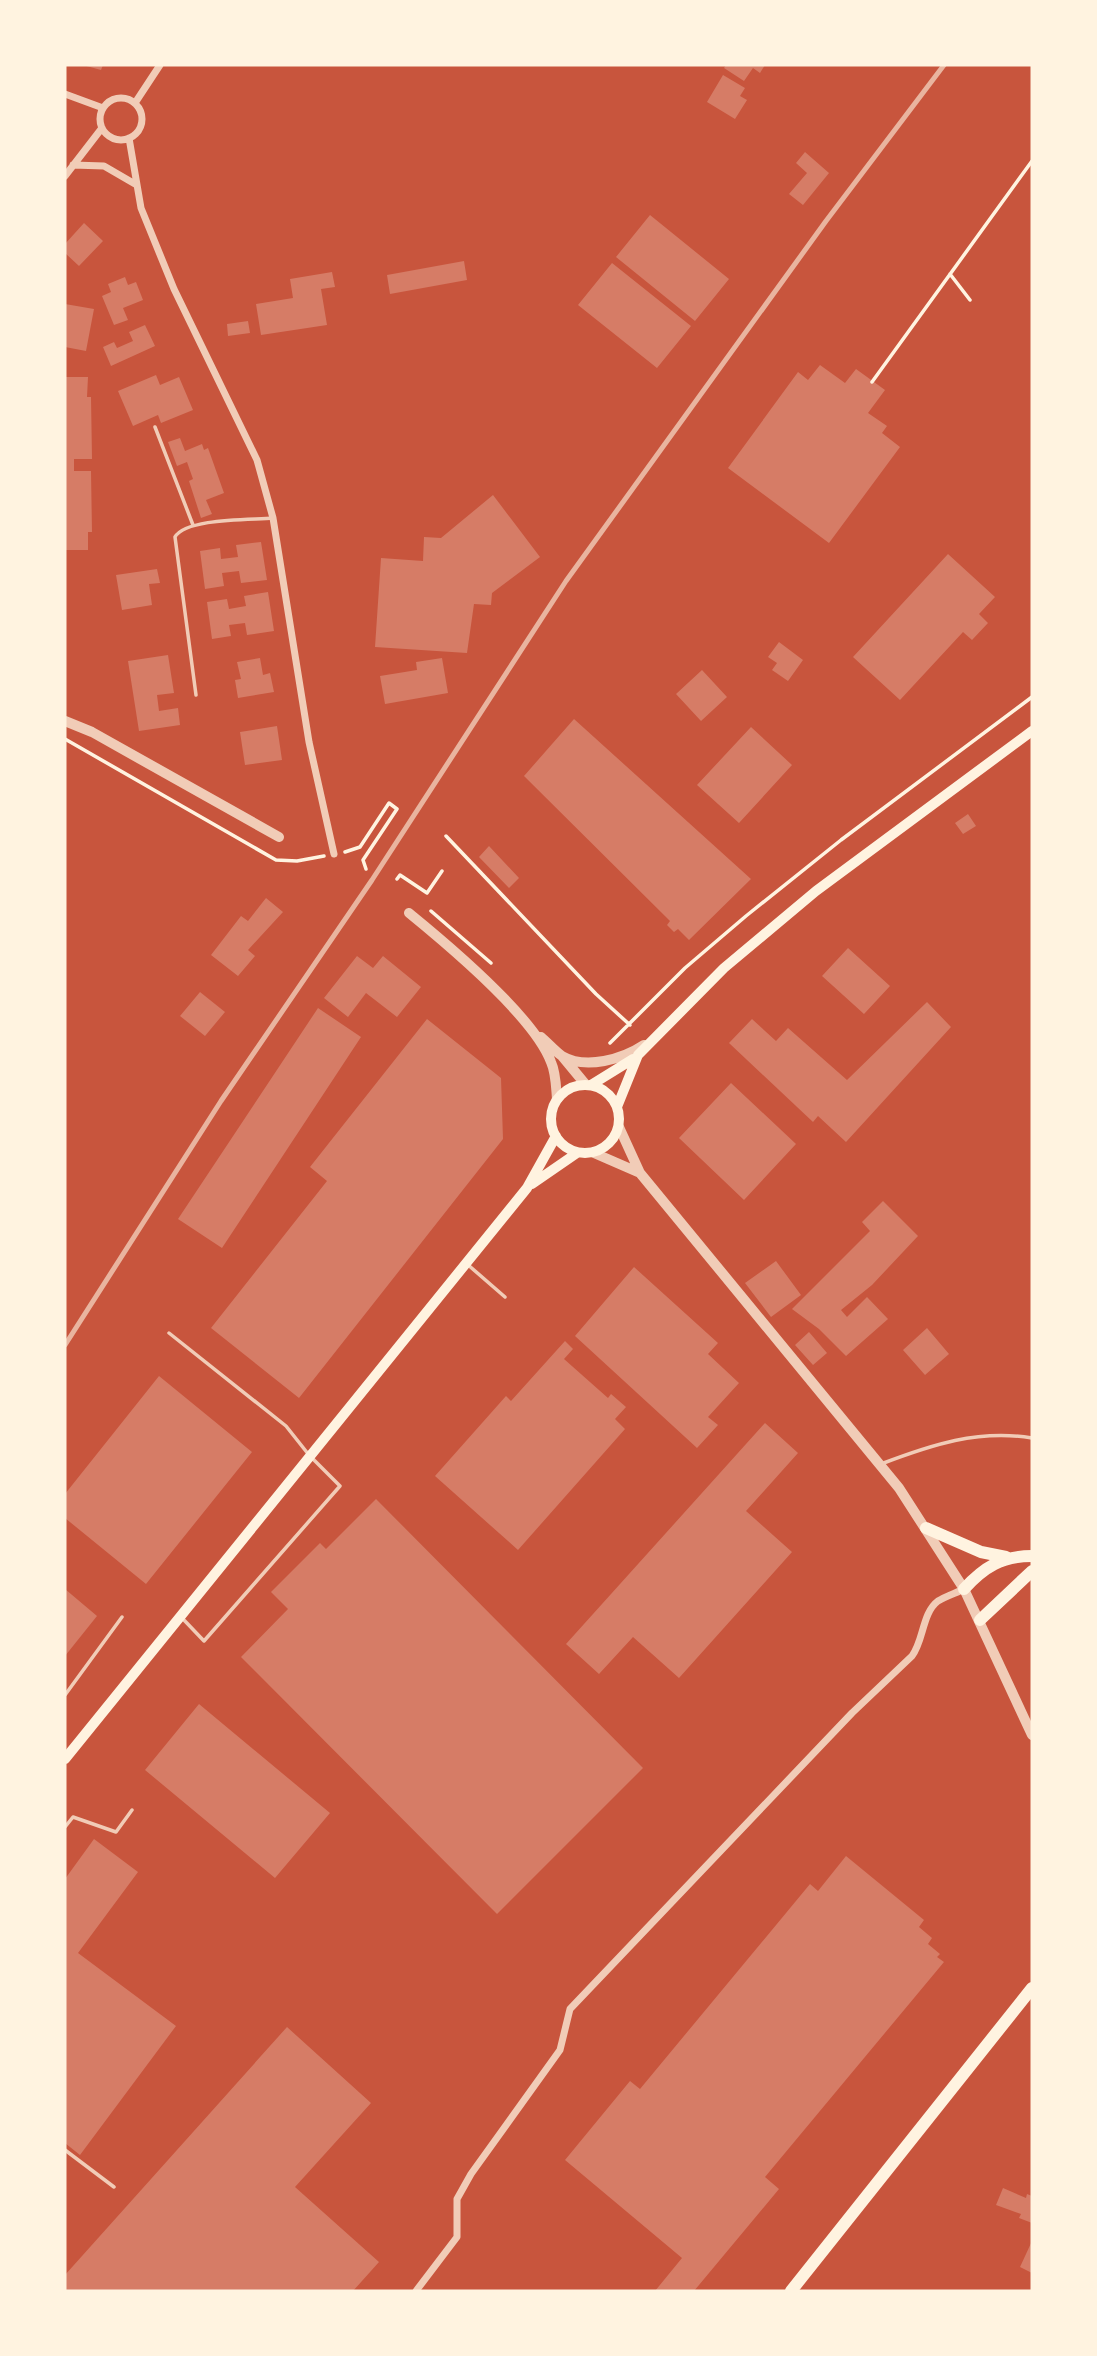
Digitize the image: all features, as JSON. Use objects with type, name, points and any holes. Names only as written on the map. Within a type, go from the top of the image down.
[{"type":"main road","points":[[638,1055],[588,1085],[573,1087],[558,1099],[551,1118],[561,1144],[577,1153],[594,1153],[610,1143],[618,1127],[617,1107],[624,1084],[638,1055],[724,968],[816,891],[1032,731]]},
{"type":"main road","points":[[588,1085],[607,1093],[617,1107]]},
{"type":"main road","points":[[65,1759],[527,1188],[556,1136]]},
{"type":"main road","points":[[527,1188],[577,1153]]},
{"type":"main road","points":[[926,1528],[981,1552],[1006,1557],[1032,1556]]},
{"type":"main road","points":[[964,1589],[987,1567],[1006,1557]]},
{"type":"main road","points":[[980,1620],[1032,1572]]},
{"type":"main road","points":[[791,2291],[1032,1988]]},
{"type":"street","points":[[135,103],[160,65]]},
{"type":"street","points":[[65,94],[103,108]]},
{"type":"street","points":[[129,138],[116,139],[102,128],[100,114],[103,108],[117,98],[135,103]]},
{"type":"street","points":[[135,103],[141,122],[129,138],[141,208],[174,289],[248,438],[273,518],[309,743],[334,853]]},
{"type":"street","points":[[65,176],[102,128]]},
{"type":"street","points":[[73,165],[104,166],[135,184]]},
{"type":"street","points":[[65,721],[120,747],[279,837]]},
{"type":"street","points":[[409,913],[460,955],[588,1085]]},
{"type":"street","points":[[532,1030],[552,1062],[558,1099]]},
{"type":"street","points":[[562,1056],[587,1061],[611,1059],[649,1042]]},
{"type":"street","points":[[618,1127],[640,1173],[880,1465],[926,1528],[980,1620],[1032,1735]]},
{"type":"street","points":[[594,1153],[640,1173]]},
{"type":"street","points":[[415,2291],[457,2237],[457,2199],[560,2050],[570,2009],[852,1713],[912,1656],[918,1648],[925,1621],[937,1602],[964,1589]]},
{"type":"lane","points":[[155,426],[193,525]]},
{"type":"lane","points":[[195,695],[174,548],[178,532],[193,525],[273,518]]},
{"type":"lane","points":[[466,1263],[505,1297]]},
{"type":"lane","points":[[169,1333],[286,1426],[309,1455],[340,1486],[204,1641],[180,1616]]},
{"type":"lane","points":[[880,1465],[931,1445],[965,1437],[1032,1437]]},
{"type":"lane","points":[[65,1695],[122,1617]]},
{"type":"lane","points":[[65,1826],[73,1817],[116,1832],[132,1811]]},
{"type":"lane","points":[[65,2150],[114,2187]]},
{"type":"path","points":[[872,382],[1032,161]]},
{"type":"path","points":[[950,274],[970,300]]},
{"type":"path","points":[[605,1045],[613,1042],[685,968],[746,916],[841,840],[1032,697]]},
{"type":"path","points":[[351,852],[360,847],[389,803],[397,809],[363,860],[366,869]]},
{"type":"path","points":[[446,836],[596,994],[631,1025]]},
{"type":"path","points":[[397,880],[400,875],[427,892],[442,871]]},
{"type":"building","points":[[83,65],[103,65],[101,70]]},
{"type":"building","points":[[726,65],[765,65],[760,73],[753,68],[744,81],[724,68]]},
{"type":"building","points":[[723,75],[745,88],[740,96],[747,100],[735,119],[707,102]]},
{"type":"building","points":[[805,152],[829,173],[803,205],[789,194],[807,173],[796,163]]},
{"type":"building","points":[[650,215],[729,279],[695,321],[616,257]]},
{"type":"building","points":[[84,223],[103,241],[79,266],[65,253],[65,244]]},
{"type":"building","points":[[464,261],[467,280],[390,294],[387,275]]},
{"type":"building","points":[[612,263],[691,326],[657,368],[578,305]]},
{"type":"building","points":[[332,272],[335,287],[321,289],[327,325],[261,335],[256,304],[293,298],[290,279]]},
{"type":"building","points":[[125,277],[128,285],[136,282],[143,300],[123,308],[128,320],[114,325],[102,296],[111,292],[108,284]]},
{"type":"building","points":[[65,304],[94,309],[86,351],[65,347]]},
{"type":"building","points":[[248,321],[250,333],[228,336],[227,324]]},
{"type":"building","points":[[145,325],[155,346],[111,366],[103,347],[114,342],[117,348],[133,341],[129,332]]},
{"type":"building","points":[[820,365],[845,383],[856,369],[885,390],[868,413],[887,426],[882,433],[900,447],[829,543],[728,468],[798,372],[808,380]]},
{"type":"building","points":[[156,375],[160,385],[179,377],[193,410],[161,423],[158,415],[133,426],[118,391]]},
{"type":"building","points":[[65,377],[88,377],[87,397],[91,397],[92,459],[74,459],[74,471],[91,471],[92,532],[88,532],[88,550],[65,550]]},
{"type":"building","points":[[180,438],[185,451],[202,444],[204,450],[208,448],[224,493],[206,500],[212,514],[201,518],[189,481],[193,479],[187,462],[177,466],[168,442]]},
{"type":"building","points":[[493,495],[540,557],[492,593],[491,605],[474,604],[467,653],[375,647],[381,558],[423,561],[424,537],[441,538]]},
{"type":"building","points":[[261,542],[267,580],[241,583],[239,571],[222,573],[224,586],[205,589],[200,551],[220,548],[221,559],[238,557],[236,545]]},
{"type":"building","points":[[948,554],[995,597],[979,614],[988,623],[972,640],[963,632],[900,700],[853,657]]},
{"type":"building","points":[[157,569],[160,583],[149,584],[152,605],[122,610],[116,575]]},
{"type":"building","points":[[268,592],[274,631],[247,635],[245,623],[229,625],[231,636],[212,639],[207,602],[227,599],[229,609],[246,606],[244,596]]},
{"type":"building","points":[[779,642],[803,660],[788,681],[772,670],[777,663],[768,657]]},
{"type":"building","points":[[168,655],[174,693],[157,695],[159,711],[178,708],[180,725],[139,731],[128,661]]},
{"type":"building","points":[[260,658],[263,675],[270,673],[274,692],[238,698],[235,680],[241,679],[237,662]]},
{"type":"building","points":[[442,658],[448,693],[385,704],[380,676],[417,670],[416,662]]},
{"type":"building","points":[[702,670],[727,697],[701,721],[676,694]]},
{"type":"building","points":[[574,719],[751,879],[689,940],[678,929],[674,932],[667,925],[670,921],[524,776]]},
{"type":"building","points":[[277,726],[282,760],[245,765],[240,732]]},
{"type":"building","points":[[751,727],[792,765],[739,823],[697,785]]},
{"type":"building","points":[[968,814],[976,826],[963,834],[955,823]]},
{"type":"building","points":[[489,846],[519,878],[509,888],[479,857]]},
{"type":"building","points":[[266,898],[283,912],[248,950],[255,956],[238,976],[211,955],[241,916],[248,921]]},
{"type":"building","points":[[848,948],[890,986],[864,1014],[822,976]]},
{"type":"building","points":[[357,956],[373,968],[383,956],[421,987],[397,1017],[366,993],[348,1017],[324,998]]},
{"type":"building","points":[[200,992],[225,1012],[205,1036],[180,1016]]},
{"type":"building","points":[[927,1002],[951,1027],[846,1142],[818,1116],[813,1122],[729,1043],[752,1019],[776,1041],[788,1028],[847,1080]]},
{"type":"building","points":[[318,1008],[361,1037],[222,1248],[178,1219]]},
{"type":"building","points":[[427,1019],[501,1078],[503,1139],[299,1398],[211,1328],[327,1181],[310,1167]]},
{"type":"building","points":[[731,1083],[796,1144],[744,1200],[679,1138]]},
{"type":"building","points":[[883,1201],[918,1236],[872,1285],[841,1310],[847,1317],[867,1297],[888,1319],[846,1356],[819,1329],[792,1309],[870,1231],[862,1222]]},
{"type":"building","points":[[776,1261],[801,1295],[771,1317],[745,1283]]},
{"type":"building","points":[[634,1267],[718,1343],[708,1354],[739,1383],[708,1417],[718,1425],[697,1448],[575,1336]]},
{"type":"building","points":[[927,1328],[949,1354],[925,1375],[903,1350]]},
{"type":"building","points":[[809,1332],[827,1353],[813,1365],[795,1345]]},
{"type":"building","points":[[565,1341],[573,1349],[564,1359],[608,1398],[611,1394],[626,1407],[615,1419],[625,1429],[518,1550],[435,1476],[506,1396],[511,1401]]},
{"type":"building","points":[[159,1376],[252,1452],[146,1584],[65,1518],[65,1494]]},
{"type":"building","points":[[765,1423],[798,1453],[746,1511],[792,1552],[679,1678],[633,1637],[599,1674],[566,1644]]},
{"type":"building","points":[[376,1499],[643,1768],[497,1914],[241,1657],[288,1609],[271,1592],[320,1543],[326,1549]]},
{"type":"building","points":[[65,1589],[97,1616],[65,1656]]},
{"type":"building","points":[[199,1704],[330,1813],[275,1878],[145,1770]]},
{"type":"building","points":[[94,1839],[138,1872],[78,1953],[176,2026],[80,2155],[65,2143],[65,1879]]},
{"type":"building","points":[[846,1856],[924,1920],[919,1927],[932,1938],[928,1944],[940,1954],[937,1957],[944,1962],[765,2177],[779,2189],[694,2291],[655,2291],[682,2258],[565,2160],[630,2081],[640,2089],[810,1884],[818,1891]]},
{"type":"building","points":[[287,2027],[371,2103],[295,2187],[379,2262],[353,2291],[65,2291],[65,2275]]},
{"type":"building","points":[[1003,2188],[1026,2198],[1027,2194],[1032,2196],[1032,2223],[1019,2218],[1021,2214],[996,2205]]},
{"type":"building","points":[[1032,2241],[1032,2273],[1020,2267]]},
{"type":"railway","points":[[65,1345],[221,1101],[372,880],[566,581],[826,221],[944,65]]}]
